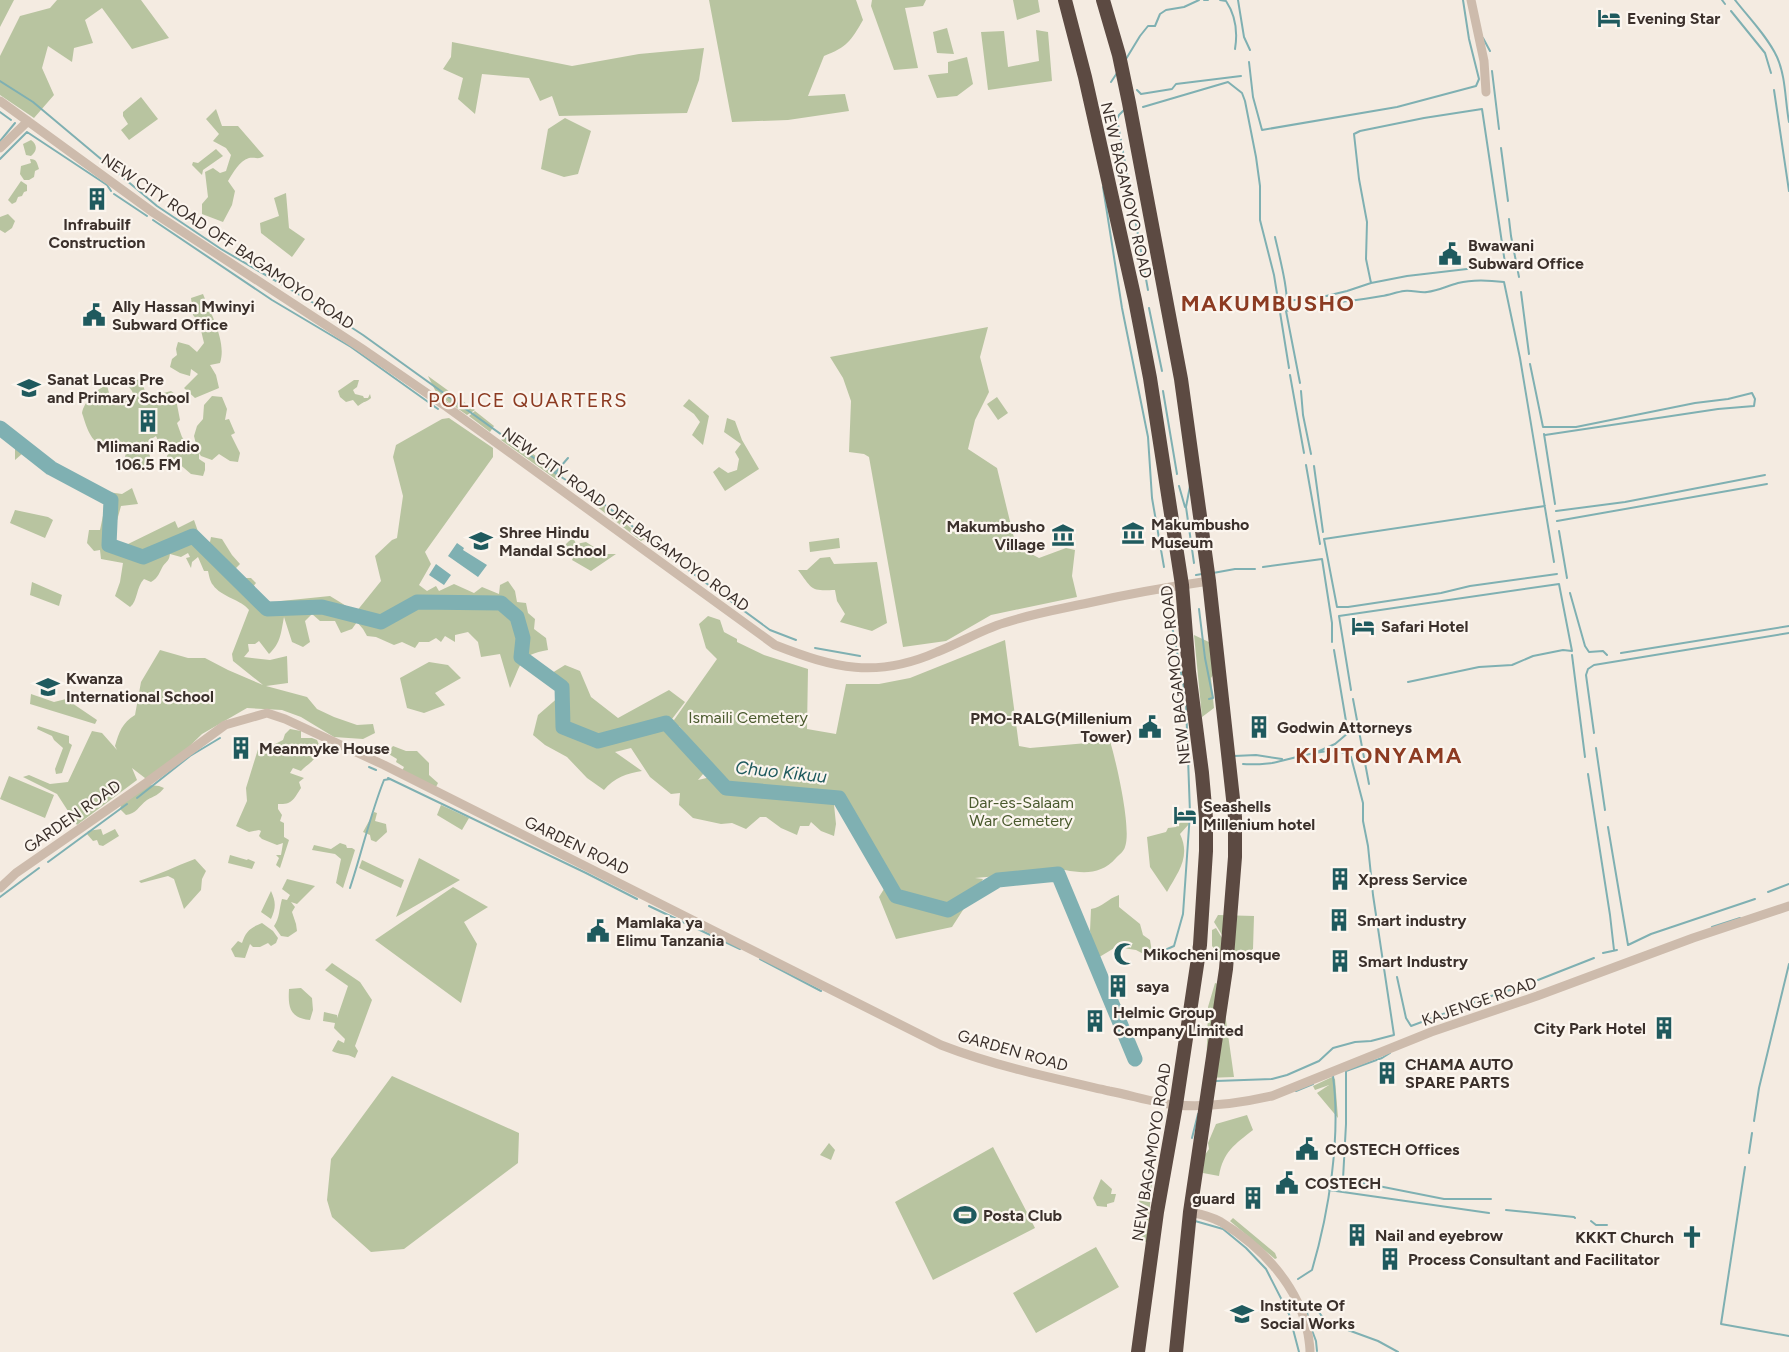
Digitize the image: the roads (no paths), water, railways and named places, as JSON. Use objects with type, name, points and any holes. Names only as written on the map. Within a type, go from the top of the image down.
[{"type":"highway","name":"NEW BAGAMOYO ROAD","points":[[1065,0],[1085,77],[1135,300],[1150,378],[1182,585],[1189,672],[1206,818],[1200,945],[1157,1212],[1138,1352]]},
{"type":"highway","name":"NEW BAGAMOYO ROAD","points":[[1103,0],[1119,55],[1181,379],[1209,581],[1235,816],[1235,857],[1226,969],[1190,1212],[1176,1352]]},
{"type":"street","points":[[1471,0],[1484,61],[1486,92]]},
{"type":"street","name":"NEW CITY ROAD OFF BAGAMOYO ROAD","points":[[0,101],[154,213],[447,407],[775,645],[805,657],[849,668],[868,669],[908,663],[994,627],[1030,615],[1161,588],[1209,581]]},
{"type":"street","points":[[0,148],[28,121]]},
{"type":"street","name":"GARDEN ROAD","points":[[0,888],[16,873],[225,725],[267,713],[285,719],[384,765],[941,1045],[977,1059],[1047,1077],[1176,1105]]},
{"type":"street","name":"KAJENGE ROAD","points":[[1176,1105],[1244,1102],[1287,1091],[1431,1032],[1789,906]]},
{"type":"street","points":[[1190,1212],[1220,1221],[1272,1263],[1295,1294],[1305,1320],[1310,1352]]},
{"type":"water","points":[[457,543],[464,548],[463,550],[487,565],[478,577],[448,556]]},
{"type":"water","points":[[436,564],[451,575],[444,585],[429,575]]},
{"type":"waterway","points":[[1126,59],[1148,26],[1155,26],[1160,14],[1199,0]]},
{"type":"waterway","points":[[1220,0],[1226,1],[1234,18],[1235,49]]},
{"type":"waterway","points":[[1238,0],[1244,37],[1250,50]]},
{"type":"waterway","points":[[1249,62],[1253,97],[1262,130],[1397,107],[1476,86],[1479,79],[1469,39],[1463,0]]},
{"type":"waterway","points":[[1722,0],[1725,4]]},
{"type":"waterway","points":[[1735,0],[1763,34],[1777,57],[1784,81],[1789,122]]},
{"type":"waterway","points":[[1731,11],[1765,53],[1771,73]]},
{"type":"waterway","points":[[1483,38],[1490,51]]},
{"type":"waterway","points":[[1492,71],[1499,129]]},
{"type":"waterway","points":[[1111,82],[1118,74]]},
{"type":"waterway","points":[[1137,90],[1141,94],[1172,89],[1176,84],[1241,76]]},
{"type":"waterway","points":[[0,81],[33,102],[157,206],[221,249],[317,305],[363,335],[555,473],[568,458]]},
{"type":"waterway","points":[[1143,107],[1228,82],[1242,93],[1256,157],[1260,186],[1260,220],[1274,275],[1289,368]]},
{"type":"waterway","points":[[1774,90],[1789,191]]},
{"type":"waterway","points":[[1286,301],[1322,297],[1371,283],[1407,276],[1486,268],[1505,263],[1482,109],[1424,118],[1354,134],[1367,222],[1366,259],[1371,283]]},
{"type":"waterway","points":[[1124,110],[1117,119],[1148,290]]},
{"type":"waterway","points":[[0,112],[11,120]]},
{"type":"waterway","points":[[0,141],[15,123]]},
{"type":"waterway","points":[[0,159],[27,132],[107,185],[111,191]]},
{"type":"waterway","points":[[1501,148],[1508,201]]},
{"type":"waterway","points":[[1103,187],[1122,308],[1148,437],[1152,498],[1164,567]]},
{"type":"waterway","points":[[114,194],[147,216]]},
{"type":"waterway","points":[[1509,219],[1519,277]]},
{"type":"waterway","points":[[153,220],[272,300],[351,347],[438,409]]},
{"type":"waterway","points":[[1275,237],[1300,383]]},
{"type":"waterway","points":[[1286,311],[1404,291],[1431,291],[1469,281],[1504,282],[1520,358],[1554,562]]},
{"type":"waterway","points":[[1521,292],[1529,354]]},
{"type":"waterway","points":[[1149,308],[1162,371]]},
{"type":"waterway","points":[[1530,364],[1543,427],[1576,427],[1752,393],[1755,399],[1754,406],[1718,409],[1545,435]]},
{"type":"waterway","points":[[1290,375],[1304,453]]},
{"type":"waterway","points":[[1163,391],[1177,474]]},
{"type":"waterway","points":[[1301,391],[1311,454]]},
{"type":"waterway","name":"Chuo Kikuu","points":[[0,428],[51,468],[111,500],[109,545],[143,557],[193,536],[267,609],[322,607],[381,622],[417,602],[501,603],[517,617],[523,638],[521,657],[562,687],[563,727],[598,741],[666,723],[726,788],[839,798],[896,896],[948,910],[998,880],[1058,874],[1135,1059]]},
{"type":"waterway","points":[[1544,434],[1555,504]]},
{"type":"waterway","points":[[1306,465],[1320,544]]},
{"type":"waterway","points":[[1314,466],[1323,532]]},
{"type":"waterway","points":[[555,473],[608,507],[680,564],[770,630],[796,640]]},
{"type":"waterway","points":[[1556,511],[1625,502],[1765,475]]},
{"type":"waterway","points":[[1557,521],[1767,484]]},
{"type":"waterway","points":[[1179,486],[1185,507]]},
{"type":"waterway","points":[[1190,486],[1186,507],[1194,563]]},
{"type":"waterway","points":[[1545,506],[1324,539],[1337,607],[1557,574]]},
{"type":"waterway","points":[[1559,531],[1567,578]]},
{"type":"waterway","points":[[1263,567],[1322,559],[1332,623],[1332,642]]},
{"type":"waterway","points":[[1213,573],[1235,569],[1255,569]]},
{"type":"waterway","points":[[1196,575],[1202,574]]},
{"type":"waterway","points":[[1351,690],[1339,616],[1559,584],[1572,651],[1563,650],[1533,656],[1512,665],[1479,667],[1408,682]]},
{"type":"waterway","points":[[1570,593],[1585,646],[1589,652],[1603,651],[1607,655]]},
{"type":"waterway","points":[[1199,609],[1213,698],[1209,699]]},
{"type":"waterway","points":[[1170,616],[1186,698]]},
{"type":"waterway","points":[[1621,653],[1789,626]]},
{"type":"waterway","points":[[1594,733],[1586,675],[1588,669],[1594,665],[1789,633]]},
{"type":"waterway","points":[[815,648],[860,656]]},
{"type":"waterway","points":[[1317,752],[1335,744],[1348,733],[1334,650]]},
{"type":"waterway","points":[[1572,655],[1585,757]]},
{"type":"waterway","points":[[1353,699],[1369,784]]},
{"type":"waterway","points":[[1156,954],[1174,946],[1183,914],[1190,813],[1186,703]]},
{"type":"waterway","points":[[137,798],[190,756],[220,738]]},
{"type":"waterway","points":[[1596,748],[1605,810]]},
{"type":"waterway","points":[[1216,1081],[1272,1079],[1319,1061],[1333,1048],[1394,1035],[1363,821],[1363,803],[1351,757],[1335,751],[1313,753],[1272,763],[1243,764]]},
{"type":"waterway","points":[[1234,756],[1256,755],[1282,759]]},
{"type":"waterway","points":[[369,767],[376,770]]},
{"type":"waterway","points":[[1588,774],[1614,950]]},
{"type":"waterway","points":[[388,778],[637,899]]},
{"type":"waterway","points":[[350,888],[379,793],[384,780],[390,779]]},
{"type":"waterway","points":[[48,862],[127,804]]},
{"type":"waterway","points":[[1608,827],[1628,945],[1651,934],[1755,899]]},
{"type":"waterway","points":[[0,897],[39,868]]},
{"type":"waterway","points":[[1768,892],[1789,884]]},
{"type":"waterway","points":[[649,906],[740,949]]},
{"type":"waterway","points":[[1712,927],[1740,918]]},
{"type":"waterway","points":[[1603,953],[1617,950]]},
{"type":"waterway","points":[[1538,980],[1594,958]]},
{"type":"waterway","points":[[760,959],[821,991]]},
{"type":"waterway","points":[[1754,1121],[1759,1088],[1789,964]]},
{"type":"waterway","points":[[1397,977],[1406,1018],[1411,1026],[1526,985]]},
{"type":"waterway","points":[[1390,1053],[1346,1071],[1343,1179],[1444,1199],[1491,1199]]},
{"type":"waterway","points":[[1298,1279],[1312,1270],[1324,1224],[1334,1149],[1333,1076]]},
{"type":"waterway","points":[[1296,1091],[1313,1084]]},
{"type":"waterway","points":[[1192,1138],[1200,1113]]},
{"type":"waterway","points":[[1749,1153],[1752,1133]]},
{"type":"waterway","points":[[1745,1167],[1721,1324],[1789,1336]]},
{"type":"waterway","points":[[1329,1190],[1489,1213]]},
{"type":"waterway","points":[[1506,1210],[1575,1218]]},
{"type":"waterway","points":[[1195,1221],[1223,1229],[1266,1269],[1289,1314],[1299,1352]]},
{"type":"waterway","points":[[1591,1221],[1596,1225],[1607,1225]]},
{"type":"waterway","points":[[1311,1301],[1326,1322],[1378,1341],[1398,1352]]},
{"type":"waterway","points":[[1308,1317],[1310,1302]]},
{"type":"waterway","points":[[1310,1325],[1317,1351]]},
{"type":"place","name":"Evening Star","points":[[1609,18]]},
{"type":"place","name":"Infrabuilf Construction","points":[[97,199]]},
{"type":"place","name":"Bwawani Subward Office","points":[[1450,254]]},
{"type":"place","name":"Ally Hassan Mwinyi Subward Office","points":[[94,315]]},
{"type":"place","name":"Sanat Lucas Pre and Primary School","points":[[29,388]]},
{"type":"place","name":"Mlimani Radio 106.5 FM","points":[[148,421]]},
{"type":"place","name":"Makumbusho Museum","points":[[1133,533]]},
{"type":"place","name":"Makumbusho Village","points":[[1063,535]]},
{"type":"place","name":"Shree Hindu Mandal School","points":[[481,541]]},
{"type":"place","name":"Safari Hotel","points":[[1363,626]]},
{"type":"place","name":"Kwanza International School","points":[[48,687]]},
{"type":"place","name":"PMO-RALG(Millenium Tower)","points":[[1150,727]]},
{"type":"place","name":"Godwin Attorneys","points":[[1259,727]]},
{"type":"place","name":"Meanmyke House","points":[[241,748]]},
{"type":"place","name":"Seashells Millenium hotel","points":[[1185,815]]},
{"type":"place","name":"Xpress Service","points":[[1340,879]]},
{"type":"place","name":"Smart industry","points":[[1339,920]]},
{"type":"place","name":"Mamlaka ya Elimu Tanzania","points":[[598,931]]},
{"type":"place","name":"Mikocheni mosque","points":[[1125,954]]},
{"type":"place","name":"Smart Industry","points":[[1340,961]]},
{"type":"place","name":"saya","points":[[1118,986]]},
{"type":"place","name":"Helmic Group Company Limited","points":[[1095,1021]]},
{"type":"place","name":"City Park Hotel","points":[[1664,1028]]},
{"type":"place","name":"CHAMA AUTO SPARE PARTS","points":[[1387,1073]]},
{"type":"place","name":"COSTECH Offices","points":[[1307,1149]]},
{"type":"place","name":"COSTECH","points":[[1287,1183]]},
{"type":"place","name":"guard","points":[[1253,1198]]},
{"type":"place","name":"Posta Club","points":[[965,1215]]},
{"type":"place","name":"Nail and eyebrow","points":[[1357,1235]]},
{"type":"place","name":"KKKT Church","points":[[1692,1237]]},
{"type":"place","name":"Process Consultant and Facilitator","points":[[1390,1259]]},
{"type":"place","name":"Institute Of Social Works","points":[[1242,1314]]},
{"type":"district","name":"MAKUMBUSHO","points":[[1268,303]]},
{"type":"district","name":"POLICE QUARTERS","points":[[528,400]]},
{"type":"district","name":"KIJITONYAMA","points":[[1379,755]]},
{"type":"park label","name":"Ismaili Cemetery","points":[[748,717]]},
{"type":"park label","name":"Dar-es-Salaam War Cemetery","points":[[1021,811]]}]
